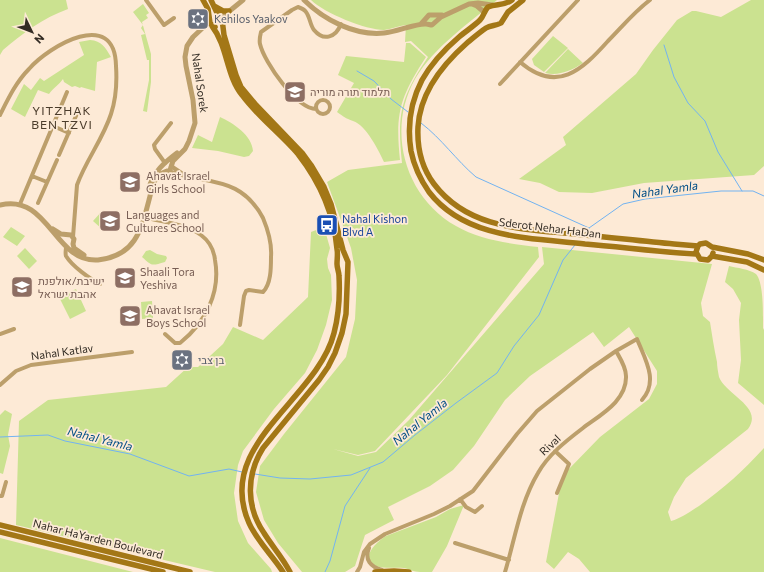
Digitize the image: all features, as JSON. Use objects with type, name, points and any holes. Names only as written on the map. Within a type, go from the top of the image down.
[{"type":"main road","points":[[203,0],[208,9],[211,23],[221,41],[232,76],[241,95],[299,156],[308,167],[318,184],[329,212],[337,247],[340,281],[338,313],[333,338],[325,356],[313,375],[257,444],[249,457],[244,470],[242,489],[243,504],[246,515],[257,538],[282,572]]},
{"type":"main road","points":[[492,5],[499,6],[512,0]]},
{"type":"main road","name":"Sderot Nehar HaDan","points":[[523,0],[509,11],[501,24],[487,27],[468,42],[439,71],[430,85],[422,106],[418,125],[418,134],[422,160],[427,173],[441,193],[464,212],[486,221],[528,229],[698,246],[706,243],[712,247],[748,254],[764,260]]},
{"type":"main road","points":[[212,3],[223,11],[228,11]]},
{"type":"main road","points":[[212,3],[220,19],[236,75],[241,87],[256,105],[303,154],[319,178],[331,204],[347,264],[346,314],[335,353],[322,377],[263,448],[252,472],[250,496],[253,512],[261,528],[291,572]]},
{"type":"main road","name":"Sderot Nehar HaDan","points":[[492,5],[488,7],[480,21],[454,42],[432,65],[422,80],[411,107],[409,133],[413,161],[419,176],[434,198],[449,212],[460,219],[485,230],[528,238],[696,254],[700,259],[705,260],[712,256],[747,262],[764,270]]},
{"type":"main road","points":[[499,6],[503,10],[504,17]]},
{"type":"main road","points":[[484,14],[487,23],[494,26]]},
{"type":"main road","points":[[211,23],[213,15],[220,19]]},
{"type":"main road","points":[[211,23],[218,27],[220,19]]},
{"type":"main road","points":[[696,254],[698,246]]},
{"type":"main road","points":[[712,247],[712,256]]},
{"type":"main road","points":[[338,264],[340,258],[343,258],[347,264]]},
{"type":"main road","points":[[338,264],[342,269],[347,264]]},
{"type":"main road","name":"Nahar HaYarden Boulevard","points":[[0,525],[190,572]]},
{"type":"main road","name":"Nahar HaYarden Boulevard","points":[[0,532],[163,572]]},
{"type":"main road","points":[[275,561],[279,572]]},
{"type":"main road","points":[[375,572],[409,572]]},
{"type":"street","points":[[146,0],[164,25]]},
{"type":"street","points":[[220,19],[243,0]]},
{"type":"street","points":[[304,0],[320,13],[341,24],[358,30],[383,33],[418,25],[426,22],[429,15],[434,18],[469,4],[478,3],[492,5]]},
{"type":"street","points":[[500,84],[578,0]]},
{"type":"street","points":[[520,62],[535,72],[546,76],[562,76],[578,70],[590,61],[630,18],[650,0]]},
{"type":"street","points":[[469,4],[477,6],[484,14]]},
{"type":"street","points":[[316,109],[308,107],[300,101],[277,77],[265,57],[261,46],[261,32],[298,7],[307,13],[314,29],[323,36],[333,36],[341,24]]},
{"type":"street","points":[[160,28],[174,18]]},
{"type":"street","points":[[426,22],[432,25],[434,18]]},
{"type":"street","name":"Nahal Sorek","points":[[73,244],[76,250],[83,254],[97,257],[109,255],[119,251],[128,244],[137,232],[157,177],[185,149],[194,132],[196,115],[188,78],[185,51],[190,40],[211,23]]},
{"type":"street","points":[[0,115],[17,85],[29,69],[54,48],[80,36],[90,34],[99,36],[111,44],[116,56],[115,99],[112,113],[77,185],[74,224],[69,235],[63,237],[62,240]]},
{"type":"street","points":[[20,204],[67,92]]},
{"type":"street","points":[[59,155],[79,109]]},
{"type":"street","points":[[171,123],[154,145],[155,149],[167,166],[191,177],[226,185],[238,190],[255,205],[265,223],[272,255],[267,287],[263,292],[246,291],[240,325]]},
{"type":"street","points":[[53,126],[69,133]]},
{"type":"street","points":[[38,203],[57,160]]},
{"type":"street","points":[[32,176],[47,182]]},
{"type":"street","points":[[0,205],[20,204],[37,214],[62,240],[63,244],[66,246],[65,253],[67,257],[84,274],[100,284]]},
{"type":"street","points":[[143,217],[186,228],[198,233],[208,242],[215,256],[217,280],[207,311],[180,344],[176,344],[165,334]]},
{"type":"street","name":"Nahal Sorek","points":[[66,246],[76,255],[91,259],[103,259],[117,255],[125,251],[135,241],[141,230],[143,217]]},
{"type":"street","points":[[50,227],[61,234],[69,235],[74,241],[73,244],[66,246]]},
{"type":"street","points":[[0,334],[14,329]]},
{"type":"street","points":[[357,572],[366,549],[375,540],[385,534],[434,514],[460,500],[476,486],[537,411],[590,369],[630,342],[637,339],[648,367],[651,382],[647,394],[642,400]]},
{"type":"street","name":"Rival","points":[[505,572],[530,487],[544,463],[555,451],[582,428],[607,410],[620,395],[625,384],[626,371],[616,351]]},
{"type":"street","name":"Nahal Katlav","points":[[0,385],[16,371],[31,365],[132,352]]},
{"type":"street","points":[[555,451],[569,464],[557,493]]},
{"type":"street","points":[[0,496],[2,496],[6,482]]},
{"type":"street","points":[[460,500],[466,507],[475,512],[482,506]]},
{"type":"street","points":[[375,540],[368,549],[368,560],[374,567],[384,571]]},
{"type":"street","points":[[455,543],[509,560]]},
{"type":"green space","points":[[0,0],[66,0],[68,9],[34,26],[3,50],[0,55]]},
{"type":"green space","points":[[311,0],[497,0],[442,46],[423,67],[415,79],[406,99],[402,120],[402,141],[406,161],[413,180],[424,198],[438,213],[456,226],[475,235],[507,243],[538,247],[539,257],[447,375],[375,451],[358,455],[333,449],[358,456],[376,452],[409,420],[544,264],[542,247],[712,264],[701,303],[703,316],[710,322],[719,377],[723,384],[748,408],[752,421],[748,429],[686,478],[674,497],[668,512],[671,521],[682,517],[699,506],[733,479],[764,448],[764,572],[590,572],[579,559],[568,552],[554,569],[546,562],[560,488],[567,471],[600,437],[649,399],[657,384],[657,371],[629,327],[604,347],[593,332],[530,376],[505,400],[474,446],[453,470],[430,486],[388,507],[394,520],[365,535],[355,566],[345,572],[302,572],[278,543],[264,520],[256,492],[260,466],[346,357],[355,319],[357,280],[351,248],[327,182],[348,170],[402,163],[400,132],[403,107],[411,84],[428,57],[411,41],[405,42],[406,25],[384,30],[367,27],[335,15]]},
{"type":"green space","points":[[751,0],[764,0],[764,166],[754,175],[644,183],[592,193],[559,192],[540,183],[519,179],[566,145],[563,137],[636,74],[677,20],[692,11],[721,17]]},
{"type":"green space","points":[[143,4],[149,13],[146,15],[148,18],[142,22],[143,25],[133,12]]},
{"type":"green space","points":[[143,25],[151,54],[151,82],[147,112],[143,111],[149,80],[149,60],[147,60],[141,35],[145,34],[141,28]]},
{"type":"green space","points":[[553,36],[568,48],[544,72],[534,65],[532,59]]},
{"type":"green space","points":[[90,40],[103,45],[111,57],[97,62],[95,91],[81,87],[72,87],[64,82],[63,79],[49,94],[38,90],[25,117],[11,109],[24,84],[31,90],[40,78],[44,81],[84,55],[79,42]]},
{"type":"green space","points":[[406,43],[410,43],[426,57],[410,83],[401,106],[398,130],[400,160],[384,162],[372,139],[363,128],[358,123],[337,112],[354,83],[338,75],[346,56],[404,62]]},
{"type":"green space","points":[[568,49],[583,63],[565,72],[555,74],[545,73]]},
{"type":"green space","points":[[220,117],[236,126],[246,135],[252,145],[253,151],[249,156],[244,157],[218,151],[192,148],[198,135],[212,142]]},
{"type":"green space","points":[[102,211],[111,219],[102,229],[93,221]]},
{"type":"green space","points":[[11,227],[25,236],[17,246],[3,237]]},
{"type":"green space","points":[[324,227],[330,248],[327,259],[328,268],[331,275],[332,300],[326,325],[317,350],[305,373],[274,409],[243,451],[238,465],[234,493],[238,521],[248,543],[272,572],[215,572],[16,525],[19,421],[48,400],[166,387],[188,367],[198,367],[223,344],[233,327],[263,340],[308,297],[311,232]]},
{"type":"green space","points":[[25,248],[37,261],[29,269],[17,256]]},
{"type":"green space","points":[[150,250],[157,254],[166,256],[167,258],[165,262],[154,265],[142,257],[146,251]]},
{"type":"green space","points":[[729,266],[753,272],[759,278],[764,330],[764,405],[738,383],[741,360],[739,320],[741,303],[733,289],[725,282]]},
{"type":"green space","points":[[76,289],[86,311],[70,319],[59,297]]},
{"type":"green space","points":[[152,301],[153,318],[142,319],[141,302]]},
{"type":"green space","points":[[5,410],[12,414],[8,435],[10,446],[3,474],[0,473],[0,415]]},
{"type":"green space","points":[[464,505],[447,546],[432,572],[418,572],[404,568],[376,566],[371,563],[369,555],[371,551],[378,542],[386,536],[436,517],[450,509]]},
{"type":"green space","points":[[0,538],[133,572],[0,572]]},
{"type":"waterway","points":[[664,45],[674,77],[688,103],[705,121],[718,152],[742,191]]},
{"type":"waterway","points":[[357,71],[374,81],[391,99],[408,112]]},
{"type":"waterway","points":[[421,123],[429,129],[476,177],[589,228]]},
{"type":"waterway","name":"Nahal Yamla","points":[[585,233],[589,228],[623,204],[645,199],[721,191],[753,191],[764,196]]},
{"type":"waterway","name":"Nahal Yamla","points":[[255,474],[280,478],[310,479],[351,475],[383,462],[415,435],[497,373],[514,346],[539,315],[563,260],[575,245]]},
{"type":"waterway","name":"Nahal Yamla","points":[[0,437],[48,435],[65,441],[130,454],[189,476],[229,469],[242,472]]},
{"type":"waterway","points":[[325,572],[330,561],[345,506],[370,468]]},
{"type":"place","name":"Kehilos Yaakov","points":[[198,19]]},
{"type":"place","name":"תלמוד תורה מוריה","points":[[295,92]]},
{"type":"place","name":"Ahavat Israel Girls School","points":[[130,182]]},
{"type":"place","name":"Languages and Cultures School","points":[[110,221]]},
{"type":"place","name":"Nahal Kishon Blvd A","points":[[327,225]]},
{"type":"place","name":"Shaali Tora Yeshiva","points":[[125,278]]},
{"type":"place","name":"ישיבת/אולפנת אהבת ישראל","points":[[22,287]]},
{"type":"place","name":"Ahavat Israel Boys School","points":[[130,316]]},
{"type":"place","name":"בן צבי","points":[[182,360]]},
{"type":"district","name":"YITZHAK BEN TZVI","points":[[62,118]]}]
